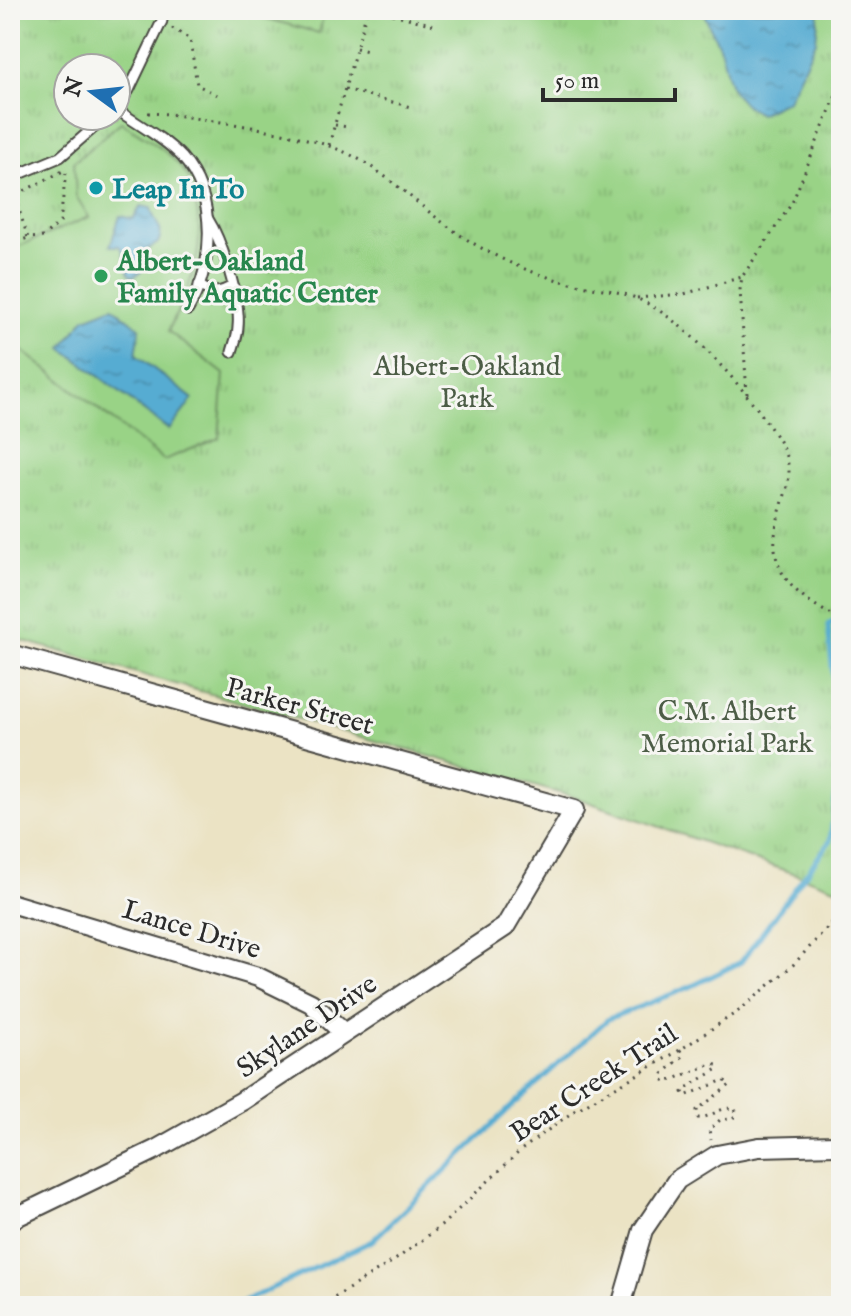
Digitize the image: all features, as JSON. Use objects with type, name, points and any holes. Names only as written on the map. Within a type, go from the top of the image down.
[{"type":"street","name":"Parker Street","points":[[10,654],[574,810]]},
{"type":"street","name":"Skylane Drive","points":[[10,1220],[155,1150],[230,1108],[505,927],[574,810]]},
{"type":"street","name":"Lance Drive","points":[[10,903],[258,977],[311,1003],[344,1033]]},
{"type":"street","points":[[621,1306],[643,1230],[677,1180],[717,1155],[759,1147],[836,1145]]},
{"type":"lane","points":[[132,84],[162,21]]},
{"type":"lane","points":[[132,120],[180,155],[202,191],[208,219],[206,258],[188,310]]},
{"type":"lane","points":[[10,178],[60,157],[89,132]]},
{"type":"lane","points":[[208,219],[216,231],[232,286],[239,326],[232,352]]},
{"type":"lane","points":[[199,285],[213,292],[222,292],[232,286]]},
{"type":"path","points":[[329,145],[367,10]]},
{"type":"path","points":[[377,10],[434,25]]},
{"type":"path","points":[[162,21],[190,39],[197,85],[218,95]]},
{"type":"path","points":[[356,48],[371,52]]},
{"type":"path","points":[[747,396],[740,290],[742,277],[792,203],[841,83]]},
{"type":"path","points":[[345,89],[414,108]]},
{"type":"path","points":[[146,113],[169,114],[329,145],[367,164],[448,229],[491,253],[556,280],[636,298],[665,313],[747,396],[784,449],[789,474],[775,531],[774,554],[779,570],[792,587],[841,620]]},
{"type":"path","points":[[335,125],[347,127]]},
{"type":"path","points":[[10,238],[16,242],[43,237],[60,222],[67,177],[60,157]]},
{"type":"path","points":[[10,198],[15,197],[28,238]]},
{"type":"path","points":[[636,298],[684,294],[742,277]]},
{"type":"path","name":"Bear Creek Trail","points":[[321,1306],[398,1258],[441,1226],[521,1150],[574,1111],[680,1050],[740,1010],[783,974],[834,924],[841,913]]},
{"type":"path","points":[[680,1050],[683,1056],[680,1062],[663,1074],[662,1079],[667,1082],[711,1064],[717,1065],[718,1069],[686,1088],[683,1092],[685,1096],[724,1080],[730,1085],[697,1110],[696,1115],[703,1118],[722,1109],[735,1109],[737,1114],[732,1119],[720,1120],[709,1130],[717,1155]]},
{"type":"green space","name":"Albert-Oakland Park","points":[[10,10],[841,10],[841,890],[580,799],[10,637]]},
{"type":"green space","points":[[259,10],[325,10],[319,33],[257,16]]},
{"type":"green space","name":"Albert-Oakland Family Aquatic Center","points":[[132,129],[166,153],[190,181],[199,231],[198,249],[190,282],[168,331],[224,374],[219,438],[164,460],[10,341],[10,250],[89,217],[76,196],[74,162],[109,132],[132,132]]},
{"type":"water","points":[[703,10],[819,10],[816,41],[788,100],[759,114],[735,94]]},
{"type":"water","points":[[141,206],[151,208],[161,233],[158,243],[144,252],[141,272],[134,277],[129,275],[122,249],[110,246],[120,216],[133,219]]},
{"type":"water","points":[[113,307],[140,328],[136,355],[193,399],[169,430],[62,348],[85,318]]},
{"type":"waterway","points":[[841,615],[828,625],[841,755]]},
{"type":"waterway","points":[[234,1306],[372,1241],[608,1019],[690,987],[741,962],[830,841],[841,755]]},
{"type":"place","name":"Leap In To","points":[[96,188]]},
{"type":"place","name":"Albert-Oakland Family Aquatic Center","points":[[101,276]]},
{"type":"park label","name":"C.M. Albert Memorial Park","points":[[727,726]]}]
